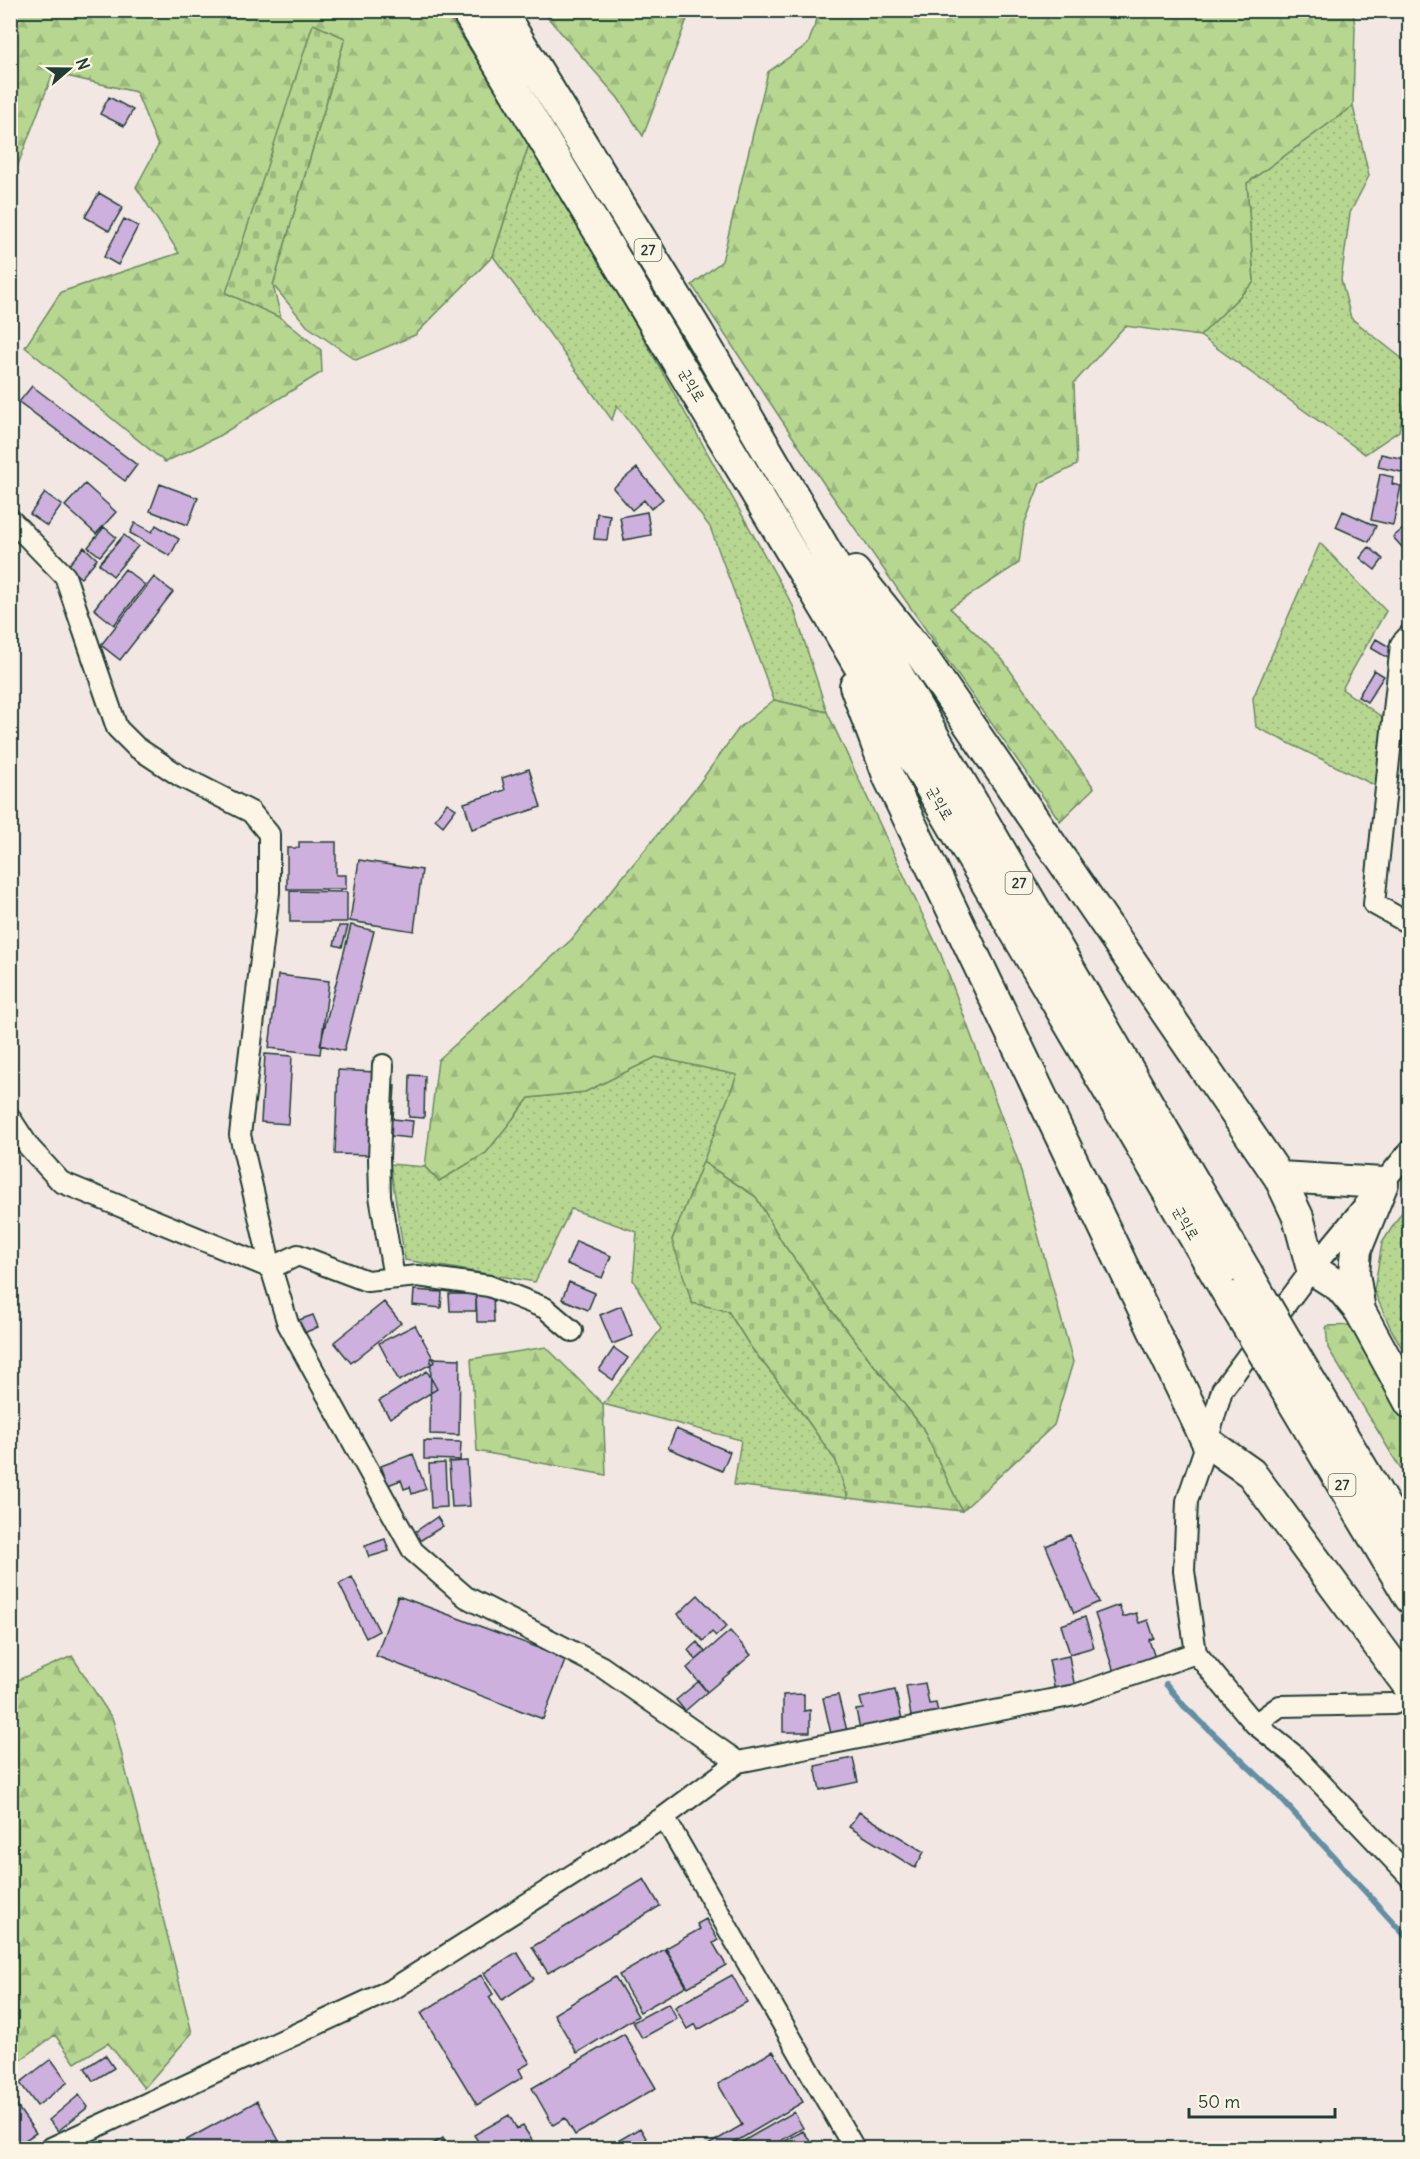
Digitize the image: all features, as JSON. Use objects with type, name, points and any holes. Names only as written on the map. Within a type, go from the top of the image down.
[{"type":"highway","name":"군익로","points":[[466,10],[828,613],[1284,1362],[1410,1598]]},
{"type":"highway","name":"군익로","points":[[500,10],[698,332],[792,493],[1238,1285]]},
{"type":"highway","points":[[792,493],[922,656],[1279,1176],[1298,1216],[1312,1269],[1340,1287],[1360,1311],[1410,1403]]},
{"type":"highway","points":[[828,613],[889,778],[1207,1442],[1251,1473],[1402,1696]]},
{"type":"highway","points":[[1279,1176],[1383,1183],[1356,1250],[1354,1273],[1360,1311]]},
{"type":"highway","name":"군익로","points":[[1284,1362],[1410,1548]]},
{"type":"street","points":[[10,519],[66,576],[117,728],[136,747],[180,776],[251,812],[268,834],[269,892],[240,1135],[271,1268],[288,1324],[414,1551],[466,1597],[602,1667],[738,1762]]},
{"type":"street","points":[[1410,633],[1401,644],[1374,904],[1410,924]]},
{"type":"street","points":[[383,1065],[379,1158],[380,1196],[394,1278]]},
{"type":"street","points":[[10,1118],[29,1147],[61,1182],[271,1268],[298,1256],[367,1281],[418,1276],[489,1286],[545,1308],[572,1331]]},
{"type":"street","points":[[1410,1150],[1312,1269],[1222,1390],[1187,1501],[1184,1571],[1196,1653],[1255,1725],[1294,1755],[1410,1878]]},
{"type":"street","points":[[51,2148],[393,1989],[664,1817],[738,1762],[1075,1695],[1196,1653]]},
{"type":"street","points":[[1255,1725],[1280,1706],[1402,1696]]},
{"type":"street","points":[[664,1817],[854,2148]]},
{"type":"green space","points":[[11,11],[445,11],[530,141],[493,256],[415,335],[356,360],[307,326],[273,285],[345,38],[226,293],[281,318],[321,350],[322,372],[217,437],[165,462],[25,347],[61,292],[179,253],[136,187],[158,146],[136,92],[53,73],[11,183]]},
{"type":"green space","points":[[542,11],[690,11],[643,136],[618,98]]},
{"type":"green space","points":[[820,11],[1353,11],[1355,27],[1353,106],[1247,183],[1254,282],[1200,336],[1125,326],[1074,383],[1077,465],[1040,483],[1024,525],[1019,563],[950,608],[1002,659],[1094,788],[1060,821],[826,487],[692,285],[722,261],[768,72],[808,44]]},
{"type":"green space","points":[[313,24],[345,38],[273,285],[281,318],[226,293]]},
{"type":"green space","points":[[1353,106],[1369,176],[1350,213],[1341,280],[1351,318],[1409,364],[1409,386],[1399,431],[1365,454],[1200,336],[1254,282],[1247,183]]},
{"type":"green space","points":[[530,141],[793,606],[827,712],[774,700],[710,527],[617,405],[612,420],[493,256]]},
{"type":"green space","points":[[1320,543],[1386,611],[1342,689],[1382,717],[1378,787],[1256,727],[1253,698]]},
{"type":"green space","points":[[774,700],[827,712],[940,952],[1018,1161],[1073,1362],[1054,1425],[962,1511],[922,1427],[828,1306],[782,1242],[756,1197],[703,1162],[737,1075],[656,1057],[585,1092],[529,1098],[486,1153],[439,1181],[425,1167],[438,1060],[571,940],[698,785],[739,728]]},
{"type":"green space","points":[[656,1057],[738,1075],[672,1240],[728,1311],[750,1346],[795,1403],[836,1461],[848,1498],[734,1485],[741,1440],[603,1404],[661,1329],[633,1280],[637,1232],[571,1209],[535,1282],[405,1260],[390,1164],[425,1167],[439,1181],[486,1153],[529,1098],[585,1092]]},
{"type":"green space","points":[[703,1162],[756,1197],[782,1242],[828,1306],[922,1427],[962,1511],[848,1498],[836,1461],[795,1403],[750,1346],[728,1311],[692,1303],[672,1240]]},
{"type":"green space","points":[[1409,1201],[1409,1360],[1391,1329],[1374,1291],[1382,1243]]},
{"type":"green space","points":[[1358,1325],[1409,1410],[1409,1483],[1328,1348],[1326,1326]]},
{"type":"green space","points":[[546,1347],[603,1404],[606,1475],[477,1451],[471,1359]]},
{"type":"green space","points":[[72,1656],[113,1720],[192,2033],[144,2088],[108,2043],[75,2063],[55,2035],[11,2067],[11,1683]]},
{"type":"building","points":[[109,97],[133,110],[124,126],[100,114]]},
{"type":"building","points":[[99,193],[123,207],[109,231],[85,217]]},
{"type":"building","points":[[124,219],[138,226],[118,265],[104,257]]},
{"type":"building","points":[[32,386],[137,465],[125,481],[19,402]]},
{"type":"building","points":[[1381,454],[1409,460],[1406,473],[1378,467]]},
{"type":"building","points":[[637,468],[663,499],[651,509],[644,500],[632,510],[613,488]]},
{"type":"building","points":[[1380,474],[1393,477],[1392,484],[1401,486],[1393,525],[1371,520]]},
{"type":"building","points":[[85,484],[116,512],[96,534],[65,506]]},
{"type":"building","points":[[160,484],[198,498],[188,525],[150,511]]},
{"type":"building","points":[[45,493],[62,505],[47,526],[30,514]]},
{"type":"building","points":[[1343,511],[1376,526],[1369,542],[1336,527]]},
{"type":"building","points":[[647,512],[651,535],[624,540],[620,517]]},
{"type":"building","points":[[597,513],[610,515],[607,540],[594,539]]},
{"type":"building","points":[[135,523],[152,532],[156,525],[179,539],[170,556],[130,533]]},
{"type":"building","points":[[1410,523],[1410,556],[1393,537]]},
{"type":"building","points":[[104,527],[116,537],[100,556],[88,547]]},
{"type":"building","points":[[124,535],[138,546],[113,576],[99,564]]},
{"type":"building","points":[[84,547],[97,559],[81,578],[67,567]]},
{"type":"building","points":[[1369,547],[1383,559],[1375,570],[1360,558]]},
{"type":"building","points":[[125,569],[145,585],[114,625],[94,609]]},
{"type":"building","points":[[154,577],[173,592],[120,660],[101,645]]},
{"type":"building","points":[[1376,639],[1393,649],[1388,658],[1371,648]]},
{"type":"building","points":[[1374,670],[1384,676],[1367,702],[1358,697]]},
{"type":"building","points":[[529,769],[541,807],[472,829],[464,803],[505,790],[502,778]]},
{"type":"building","points":[[447,803],[456,809],[443,826],[435,819]]},
{"type":"building","points":[[299,842],[336,842],[336,875],[346,875],[346,889],[287,889],[287,848],[299,848]]},
{"type":"building","points":[[359,860],[422,870],[414,931],[350,921]]},
{"type":"building","points":[[290,891],[347,892],[347,922],[290,922]]},
{"type":"building","points":[[351,925],[374,931],[344,1051],[320,1045]]},
{"type":"building","points":[[339,926],[348,926],[342,947],[334,945]]},
{"type":"building","points":[[278,975],[329,981],[320,1054],[269,1048]]},
{"type":"building","points":[[265,1054],[292,1056],[288,1124],[261,1122]]},
{"type":"building","points":[[338,1070],[375,1072],[372,1155],[335,1154]]},
{"type":"building","points":[[410,1075],[425,1076],[424,1118],[409,1117]]},
{"type":"building","points":[[385,1084],[395,1085],[393,1119],[413,1121],[411,1138],[381,1135]]},
{"type":"building","points":[[576,1241],[611,1256],[602,1278],[567,1264]]},
{"type":"building","points":[[569,1282],[595,1293],[588,1310],[562,1299]]},
{"type":"building","points":[[414,1290],[442,1292],[441,1308],[413,1305]]},
{"type":"building","points":[[449,1294],[476,1294],[476,1311],[450,1311]]},
{"type":"building","points":[[476,1294],[493,1294],[494,1322],[477,1322]]},
{"type":"building","points":[[384,1302],[401,1323],[351,1363],[334,1342]]},
{"type":"building","points":[[621,1306],[633,1336],[612,1344],[600,1315]]},
{"type":"building","points":[[313,1315],[318,1327],[304,1333],[299,1320]]},
{"type":"building","points":[[415,1325],[435,1362],[399,1381],[379,1343]]},
{"type":"building","points":[[614,1348],[628,1358],[613,1380],[599,1370]]},
{"type":"building","points":[[431,1358],[460,1359],[459,1435],[430,1434]]},
{"type":"building","points":[[427,1371],[437,1389],[390,1418],[379,1401]]},
{"type":"building","points":[[676,1429],[730,1452],[722,1471],[668,1448]]},
{"type":"building","points":[[424,1441],[461,1442],[460,1460],[424,1459]]},
{"type":"building","points":[[413,1454],[426,1489],[412,1494],[410,1487],[404,1489],[401,1480],[388,1485],[381,1466]]},
{"type":"building","points":[[467,1461],[470,1506],[452,1507],[449,1462]]},
{"type":"building","points":[[445,1463],[447,1507],[431,1508],[429,1464]]},
{"type":"building","points":[[437,1517],[443,1526],[418,1542],[412,1534]]},
{"type":"building","points":[[1070,1535],[1099,1602],[1074,1613],[1046,1546]]},
{"type":"building","points":[[385,1539],[389,1551],[369,1557],[365,1546]]},
{"type":"building","points":[[352,1577],[379,1631],[366,1638],[339,1584]]},
{"type":"building","points":[[698,1595],[727,1626],[716,1636],[712,1632],[703,1641],[678,1614]]},
{"type":"building","points":[[398,1596],[566,1658],[543,1719],[376,1656]]},
{"type":"building","points":[[1119,1605],[1123,1617],[1136,1613],[1139,1623],[1148,1620],[1154,1638],[1149,1640],[1155,1658],[1114,1672],[1095,1614]]},
{"type":"building","points":[[1085,1617],[1094,1647],[1070,1654],[1061,1625]]},
{"type":"building","points":[[730,1631],[751,1655],[707,1692],[687,1668]]},
{"type":"building","points":[[697,1642],[705,1652],[696,1660],[688,1650]]},
{"type":"building","points":[[1069,1656],[1075,1688],[1055,1692],[1049,1660]]},
{"type":"building","points":[[699,1681],[707,1692],[685,1711],[676,1700]]},
{"type":"building","points":[[925,1683],[929,1704],[936,1703],[939,1717],[912,1722],[906,1686]]},
{"type":"building","points":[[895,1690],[902,1719],[860,1729],[856,1710],[863,1709],[860,1698]]},
{"type":"building","points":[[804,1694],[804,1711],[810,1710],[810,1732],[783,1732],[783,1695]]},
{"type":"building","points":[[838,1695],[847,1731],[831,1734],[823,1698]]},
{"type":"building","points":[[853,1758],[858,1782],[820,1790],[815,1766]]},
{"type":"building","points":[[859,1812],[924,1852],[915,1868],[849,1827]]},
{"type":"building","points":[[644,1879],[660,1906],[548,1973],[532,1947]]},
{"type":"building","points":[[706,1919],[718,1940],[713,1943],[726,1965],[688,1987],[666,1948],[700,1929],[697,1924]]},
{"type":"building","points":[[665,1949],[686,1986],[640,2012],[619,1975]]},
{"type":"building","points":[[517,1952],[534,1979],[502,2000],[484,1973]]},
{"type":"building","points":[[481,1975],[493,1994],[489,1997],[530,2063],[519,2069],[523,2077],[477,2105],[421,2013]]},
{"type":"building","points":[[732,1975],[747,2002],[698,2030],[695,2024],[687,2029],[675,2007]]},
{"type":"building","points":[[615,1977],[638,2016],[577,2053],[554,2014]]},
{"type":"building","points":[[669,2003],[677,2019],[642,2038],[633,2022]]},
{"type":"building","points":[[624,2034],[656,2088],[575,2135],[565,2118],[553,2125],[532,2088]]},
{"type":"building","points":[[773,2051],[803,2102],[725,2148],[710,2148],[708,2145],[742,2125],[718,2084]]},
{"type":"building","points":[[105,2055],[114,2068],[93,2081],[85,2068]]},
{"type":"building","points":[[51,2059],[68,2082],[37,2106],[20,2083]]},
{"type":"building","points":[[79,2095],[88,2107],[58,2131],[49,2120]]},
{"type":"building","points":[[257,2101],[283,2148],[172,2148]]},
{"type":"building","points":[[14,2102],[36,2133],[13,2148],[10,2144],[10,2104]]},
{"type":"building","points":[[794,2112],[803,2128],[768,2148],[731,2148]]},
{"type":"building","points":[[509,2115],[517,2129],[523,2126],[537,2148],[482,2148],[474,2135]]},
{"type":"building","points":[[640,2128],[652,2148],[606,2148]]},
{"type":"building","points":[[803,2131],[816,2148],[773,2148]]},
{"type":"building","points":[[443,2138],[448,2148],[425,2148]]},
{"type":"waterway","points":[[1166,1684],[1184,1706],[1275,1792],[1410,1941]]},
{"type":"tunnel","points":[[1394,1704],[1410,1705]]}]
